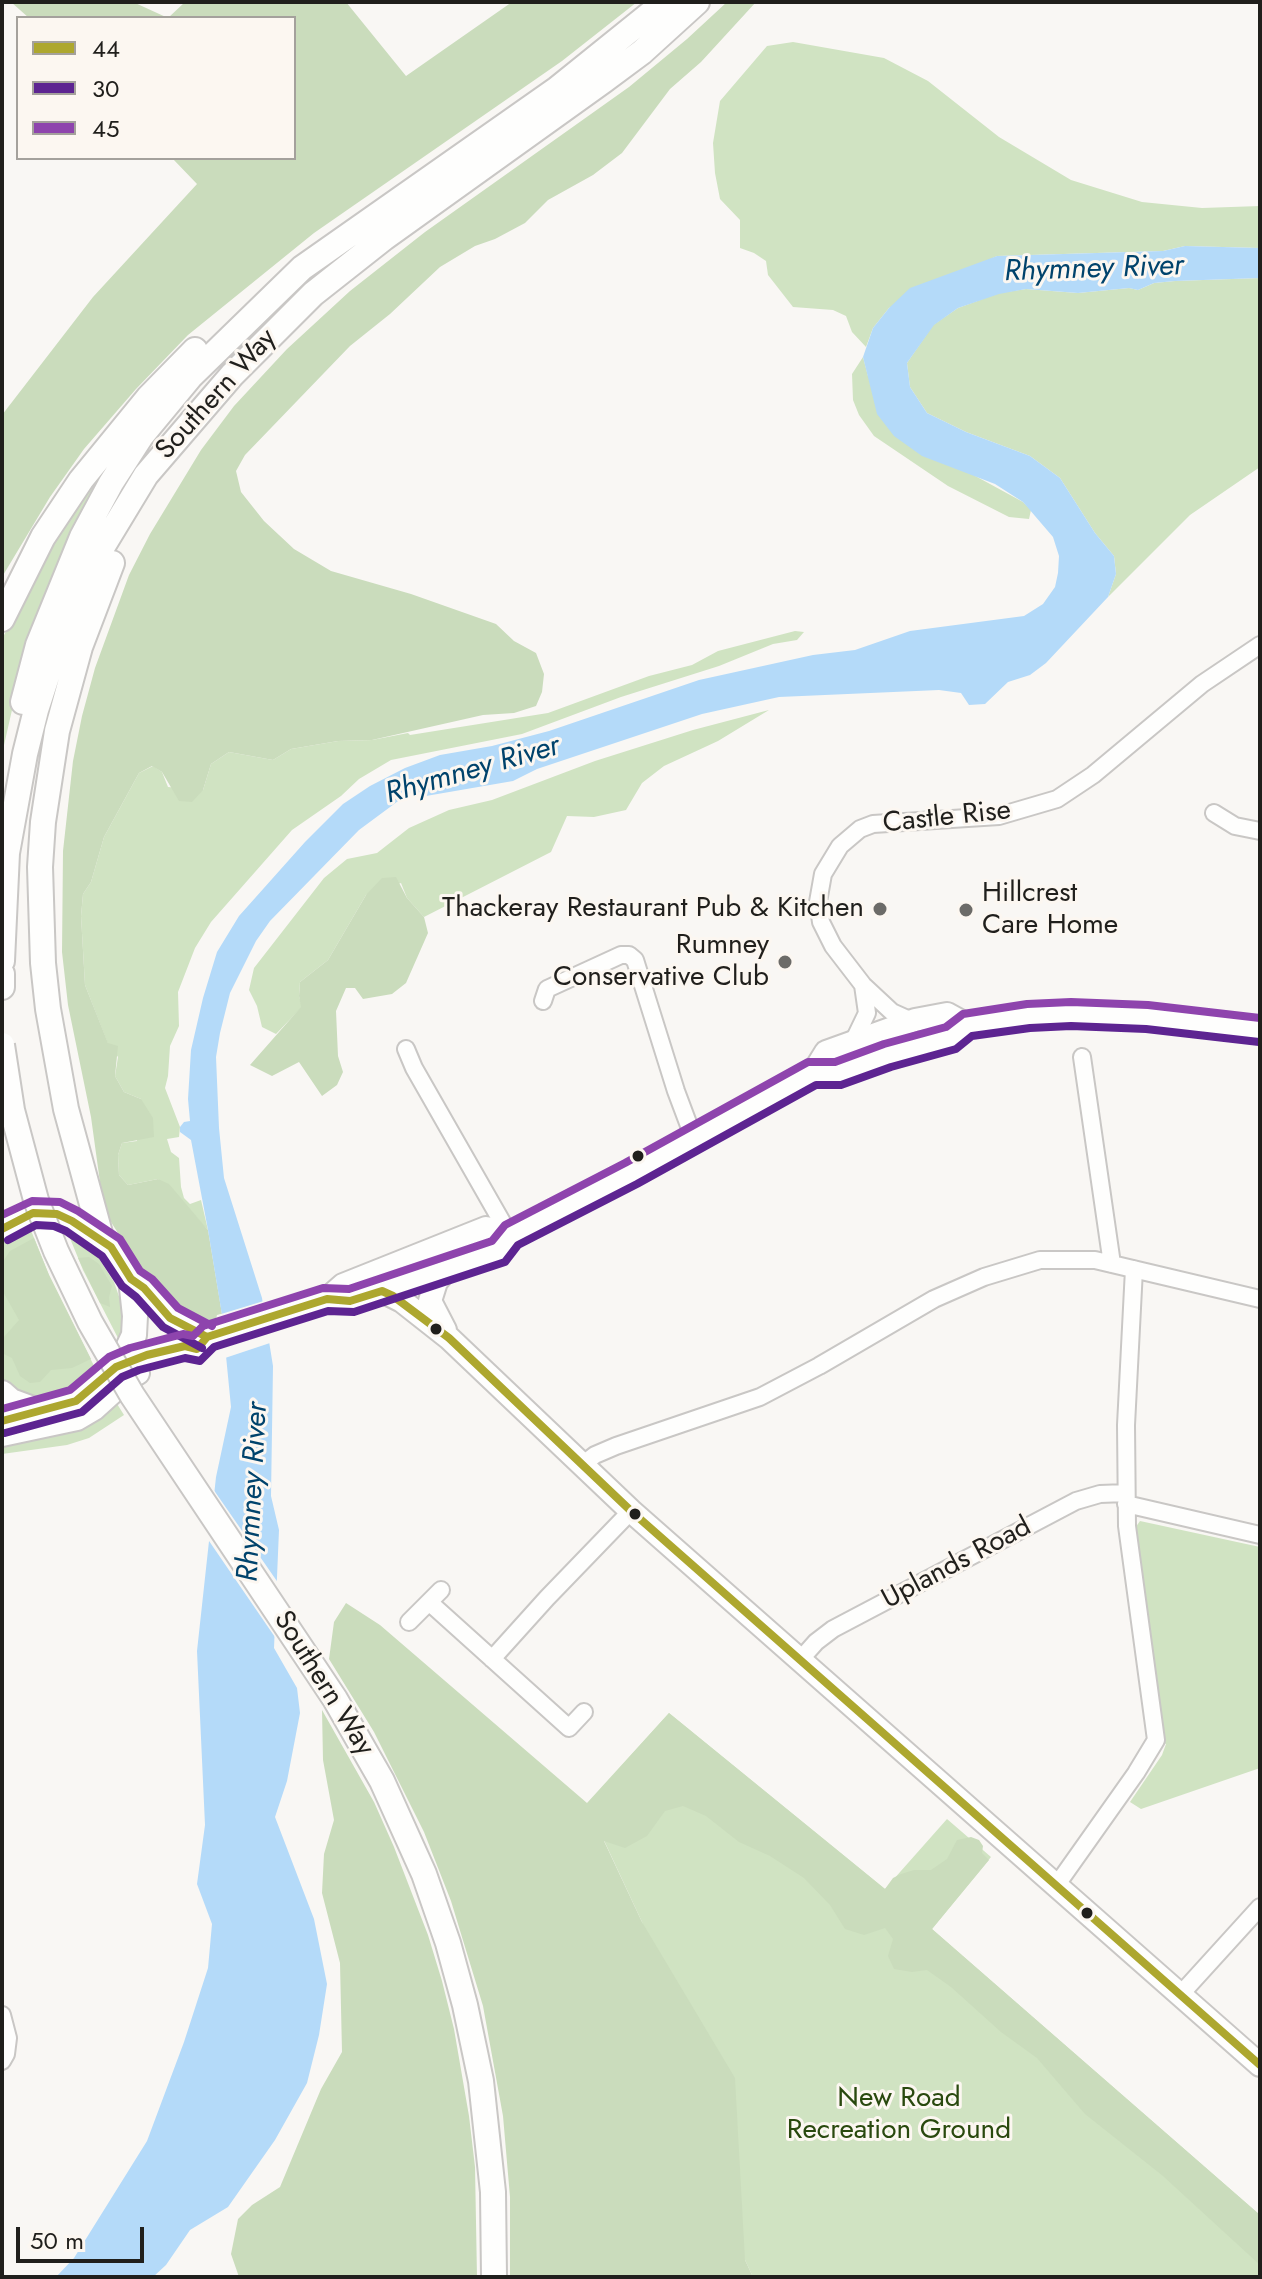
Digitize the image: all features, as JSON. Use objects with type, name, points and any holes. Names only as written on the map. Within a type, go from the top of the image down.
[{"type":"main road","name":"Southern Way","points":[[2,798],[16,727],[38,645],[82,537],[142,435],[190,377],[302,268],[557,89],[665,2]]},
{"type":"main road","name":"Southern Way","points":[[2,961],[4,891],[16,800],[36,710],[53,658],[86,581],[146,475],[173,440],[257,348],[313,294],[395,230],[603,81],[652,43],[697,2]]},
{"type":"main road","points":[[2,619],[43,537],[81,480],[120,430],[166,379],[216,331],[254,299],[302,268]]},
{"type":"main road","points":[[101,1237],[66,1109],[46,994],[40,867],[48,781],[66,693],[103,582],[138,512],[205,407]]},
{"type":"main road","points":[[2,974],[2,987]]},
{"type":"main road","points":[[327,1299],[350,1301],[500,1251],[510,1236],[813,1073],[826,1052],[854,1040],[912,1021],[947,1014],[967,1025]]},
{"type":"main road","points":[[813,1073],[837,1074],[952,1038],[967,1025],[1040,1015],[1115,1015],[1260,1030]]},
{"type":"main road","name":"Southern Way","points":[[2,1045],[12,1110],[36,1200],[90,1322],[132,1395],[335,1699],[382,1781],[424,1874],[448,1943],[481,2081],[493,2192],[494,2277]]},
{"type":"main road","points":[[2,1229],[33,1213],[57,1214],[101,1237],[131,1279],[144,1288],[170,1318],[202,1343]]},
{"type":"main road","points":[[116,1367],[202,1343],[327,1299],[343,1285],[486,1228],[510,1236]]},
{"type":"main road","points":[[446,1270],[431,1291],[430,1301],[449,1338]]},
{"type":"main road","points":[[2,1421],[76,1401],[116,1367],[134,1335],[131,1279]]},
{"type":"main road","points":[[382,1291],[402,1301],[449,1338],[631,1511],[1260,2065]]},
{"type":"main road","points":[[2,1435],[85,1415],[126,1380],[141,1372],[189,1358],[202,1343]]},
{"type":"main road","points":[[2,1393],[11,1401],[38,1411]]},
{"type":"street","name":"Castle Rise","points":[[912,1021],[892,1012],[863,985],[833,946],[819,913],[823,874],[833,854],[849,837],[873,824],[999,816],[1057,799],[1093,775],[1202,684],[1260,645]]},
{"type":"street","points":[[1214,813],[1235,826],[1260,831]]},
{"type":"street","points":[[543,1001],[547,989],[621,955],[629,955],[635,960],[694,1139]]},
{"type":"street","points":[[854,1040],[867,1013],[863,985]]},
{"type":"street","points":[[406,1049],[510,1236]]},
{"type":"street","points":[[1082,1057],[1112,1264]]},
{"type":"street","points":[[582,1465],[616,1446],[770,1392],[934,1299],[984,1277],[1040,1260],[1078,1258],[1112,1264],[1260,1299]]},
{"type":"street","points":[[1056,1886],[1156,1740],[1126,1498],[1134,1269]]},
{"type":"street","name":"Uplands Road","points":[[800,1660],[833,1629],[1076,1501],[1100,1494],[1126,1498],[1260,1535]]},
{"type":"street","points":[[492,1659],[631,1511]]},
{"type":"street","points":[[409,1622],[435,1596],[492,1659],[569,1728],[584,1712]]},
{"type":"street","points":[[1180,1995],[1260,1907]]},
{"type":"street","points":[[2,2015],[8,2038],[2,2061]]},
{"type":"green space","points":[[11,2],[133,2],[164,16],[27,16]]},
{"type":"green space","points":[[185,2],[346,2],[406,76],[512,2],[637,2],[562,61],[314,233],[188,335],[84,449],[50,497],[2,577],[2,415],[93,297],[197,184],[174,160],[296,160],[296,16],[170,16]]},
{"type":"green space","points":[[727,2],[756,2],[701,62],[670,89],[622,153],[593,175],[548,200],[525,223],[475,246],[440,267],[350,346],[245,455],[236,471],[241,492],[264,521],[294,549],[331,571],[411,594],[496,624],[514,641],[536,653],[544,674],[542,692],[536,706],[514,713],[483,715],[372,740],[338,741],[291,749],[273,760],[229,752],[211,764],[203,790],[192,802],[179,801],[162,772],[152,766],[139,773],[104,837],[91,882],[83,894],[81,916],[85,985],[108,1043],[118,1046],[115,1076],[124,1092],[141,1099],[153,1118],[154,1137],[122,1143],[118,1155],[119,1175],[128,1185],[158,1179],[169,1184],[208,1230],[222,1314],[217,1315],[215,1323],[191,1321],[157,1295],[103,1204],[91,1117],[68,1005],[62,952],[63,851],[73,761],[95,668],[129,575],[201,450],[234,406],[287,349],[350,291],[425,232],[629,87]]},
{"type":"green space","points":[[793,42],[884,58],[928,81],[999,137],[1071,180],[1142,202],[1202,208],[1260,206],[1260,248],[1185,246],[1163,251],[997,256],[889,308],[873,328],[866,347],[852,332],[846,316],[833,310],[793,307],[768,275],[766,261],[740,248],[740,220],[720,199],[713,143],[720,101],[767,46]]},
{"type":"green space","points":[[1260,278],[1260,467],[1190,515],[1108,597],[1116,574],[1114,556],[1095,533],[1060,478],[1030,456],[966,432],[927,413],[910,387],[907,363],[933,325],[958,308],[999,293],[1026,289],[1078,293],[1129,288],[1138,290],[1154,283]]},
{"type":"green space","points":[[863,357],[868,376],[968,472],[1023,502],[1031,510],[1029,519],[1009,517],[948,486],[874,436],[853,400],[852,374]]},
{"type":"green space","points":[[102,472],[106,476],[17,688],[2,754],[2,639],[50,547]]},
{"type":"green space","points":[[795,631],[804,632],[797,640],[773,644],[719,666],[621,697],[522,734],[391,760],[359,779],[341,796],[292,830],[211,922],[195,948],[178,992],[179,1026],[170,1046],[165,1088],[180,1127],[179,1137],[167,1139],[171,1152],[179,1158],[184,1198],[190,1204],[201,1200],[208,1230],[158,1179],[128,1185],[119,1175],[118,1155],[122,1143],[137,1141],[141,1099],[124,1092],[115,1076],[118,1057],[108,1044],[85,985],[81,916],[83,894],[91,882],[104,837],[139,773],[153,766],[162,772],[168,787],[203,790],[211,764],[229,752],[273,760],[291,749],[338,741],[410,735],[548,713],[649,676],[692,665],[718,651]]},
{"type":"green space","points":[[769,710],[718,741],[664,766],[642,783],[626,810],[594,817],[567,816],[551,852],[424,917],[407,898],[401,883],[366,895],[328,960],[300,982],[302,1007],[276,1034],[262,1027],[249,990],[254,968],[324,878],[347,859],[377,853],[409,828],[449,810],[492,800],[595,761],[693,730]]},
{"type":"green space","points":[[396,877],[407,898],[424,917],[428,933],[406,983],[392,994],[363,999],[355,988],[346,988],[336,1011],[338,1056],[343,1072],[337,1085],[322,1096],[299,1062],[272,1076],[250,1065],[301,1007],[300,982],[328,960],[366,895],[382,878]]},
{"type":"green space","points":[[30,1228],[49,1275],[97,1372],[75,1391],[44,1399],[24,1395],[2,1379],[2,1244]]},
{"type":"green space","points":[[67,1231],[94,1251],[114,1282],[123,1308],[120,1342],[83,1270]]},
{"type":"green space","points":[[34,1238],[91,1359],[72,1368],[51,1370],[40,1382],[30,1383],[20,1376],[12,1358],[4,1354],[2,1348],[4,1337],[19,1320],[2,1290],[2,1263],[10,1251]]},
{"type":"green space","points":[[89,1257],[99,1264],[112,1286],[110,1307],[100,1303],[78,1258]]},
{"type":"green space","points":[[114,1399],[124,1415],[89,1438],[67,1445],[2,1454],[2,1440]]},
{"type":"green space","points":[[1140,1521],[1260,1547],[1260,1768],[1141,1809],[1130,1802],[1162,1755],[1166,1744],[1161,1742],[1161,1716],[1135,1528]]},
{"type":"green space","points":[[346,1603],[380,1625],[587,1803],[669,1713],[885,1889],[893,1878],[901,1874],[931,1870],[947,1859],[957,1840],[971,1837],[979,1840],[983,1846],[982,1853],[989,1860],[932,1929],[1260,2215],[1260,2265],[1163,2176],[1085,2114],[1037,2058],[1001,2032],[951,1987],[927,1970],[912,1972],[894,1969],[888,1956],[893,1939],[885,1928],[864,1935],[845,1929],[830,1905],[804,1878],[770,1856],[739,1842],[706,1816],[683,1806],[665,1811],[647,1836],[625,1848],[604,1841],[642,1922],[735,2078],[745,2260],[753,2277],[510,2277],[510,2197],[503,2116],[483,2006],[451,1901],[424,1832],[374,1732],[329,1659],[334,1622]]},
{"type":"green space","points":[[322,1710],[374,1802],[394,1847],[442,1981],[469,2116],[475,2167],[477,2277],[239,2277],[231,2254],[238,2219],[252,2205],[280,2187],[321,2089],[342,2052],[340,1963],[322,1893],[324,1854],[334,1820],[323,1760]]},
{"type":"green space","name":"New Road Recreation Ground","points":[[669,1713],[885,1889],[947,1819],[991,1857],[932,1929],[1260,2215],[1260,2277],[753,2277],[745,2260],[642,1922],[587,1804]]},
{"type":"water","name":"Rhymney River","points":[[1185,246],[1260,248],[1260,278],[1154,283],[1138,290],[1129,288],[1078,293],[1026,289],[999,294],[958,308],[934,325],[907,363],[910,387],[927,413],[966,432],[1030,456],[1060,478],[1095,533],[1114,556],[1116,574],[1108,597],[1046,663],[1030,675],[1008,682],[985,704],[969,705],[961,693],[939,690],[779,697],[702,714],[537,769],[513,781],[426,796],[409,793],[359,830],[270,921],[256,941],[230,993],[220,1033],[216,1057],[219,1128],[224,1178],[262,1298],[273,1366],[271,1496],[279,1530],[274,1648],[297,1688],[300,1713],[287,1781],[275,1817],[314,1919],[327,1984],[307,2083],[275,2140],[228,2207],[190,2230],[166,2265],[153,2277],[56,2277],[74,2258],[147,2141],[208,1968],[212,1924],[197,1884],[205,1825],[197,1651],[216,1477],[231,1407],[222,1315],[208,1230],[191,1140],[180,1132],[180,1127],[190,1121],[191,1050],[217,952],[239,916],[343,804],[405,768],[440,755],[549,731],[699,680],[813,655],[855,650],[910,631],[1024,616],[1043,604],[1055,587],[1058,573],[1059,556],[1053,537],[1023,502],[995,484],[922,456],[894,436],[877,414],[863,357],[873,328],[910,288],[997,256],[1163,251]]},
{"type":"pier","points":[[267,1300],[273,1342],[222,1359],[218,1315]]},
{"type":"pier","points":[[211,1486],[281,1587],[279,1643],[207,1538]]},
{"type":"transit line","name":"45","points":[[2,1409],[70,1390],[109,1357],[130,1348],[183,1334],[193,1336],[203,1326],[323,1288],[349,1289],[492,1241],[505,1225],[808,1062],[835,1062],[884,1044],[946,1027],[963,1014],[1027,1004],[1148,1005],[1260,1018]]},
{"type":"transit line","name":"30","points":[[5,1433],[82,1412],[122,1377],[139,1370],[185,1358],[200,1361],[214,1347],[328,1311],[354,1312],[505,1262],[518,1245],[637,1184],[816,1085],[841,1085],[956,1049],[972,1036],[1071,1026],[1146,1029],[1259,1042]]},
{"type":"transit line","name":"45","points":[[2,1215],[32,1201],[60,1202],[78,1211],[120,1239],[140,1271],[152,1279],[178,1308],[212,1326]]},
{"type":"transit line","name":"44","points":[[2,1229],[33,1213],[57,1214],[72,1221],[111,1247],[131,1279],[144,1288],[170,1318],[207,1337]]},
{"type":"transit line","name":"30","points":[[8,1240],[36,1225],[54,1226],[66,1231],[102,1256],[122,1286],[163,1327],[202,1348]]},
{"type":"transit line","name":"44","points":[[2,1421],[76,1401],[116,1367],[147,1355],[185,1346],[197,1349],[207,1337],[327,1299],[350,1301],[382,1291],[393,1296],[449,1338],[631,1511],[1260,2065]]},
{"type":"place","name":"Thackeray Restaurant Pub & Kitchen","points":[[880,909]]},
{"type":"place","name":"Hillcrest Care Home","points":[[966,910]]},
{"type":"place","name":"Rumney Conservative Club","points":[[785,962]]}]
